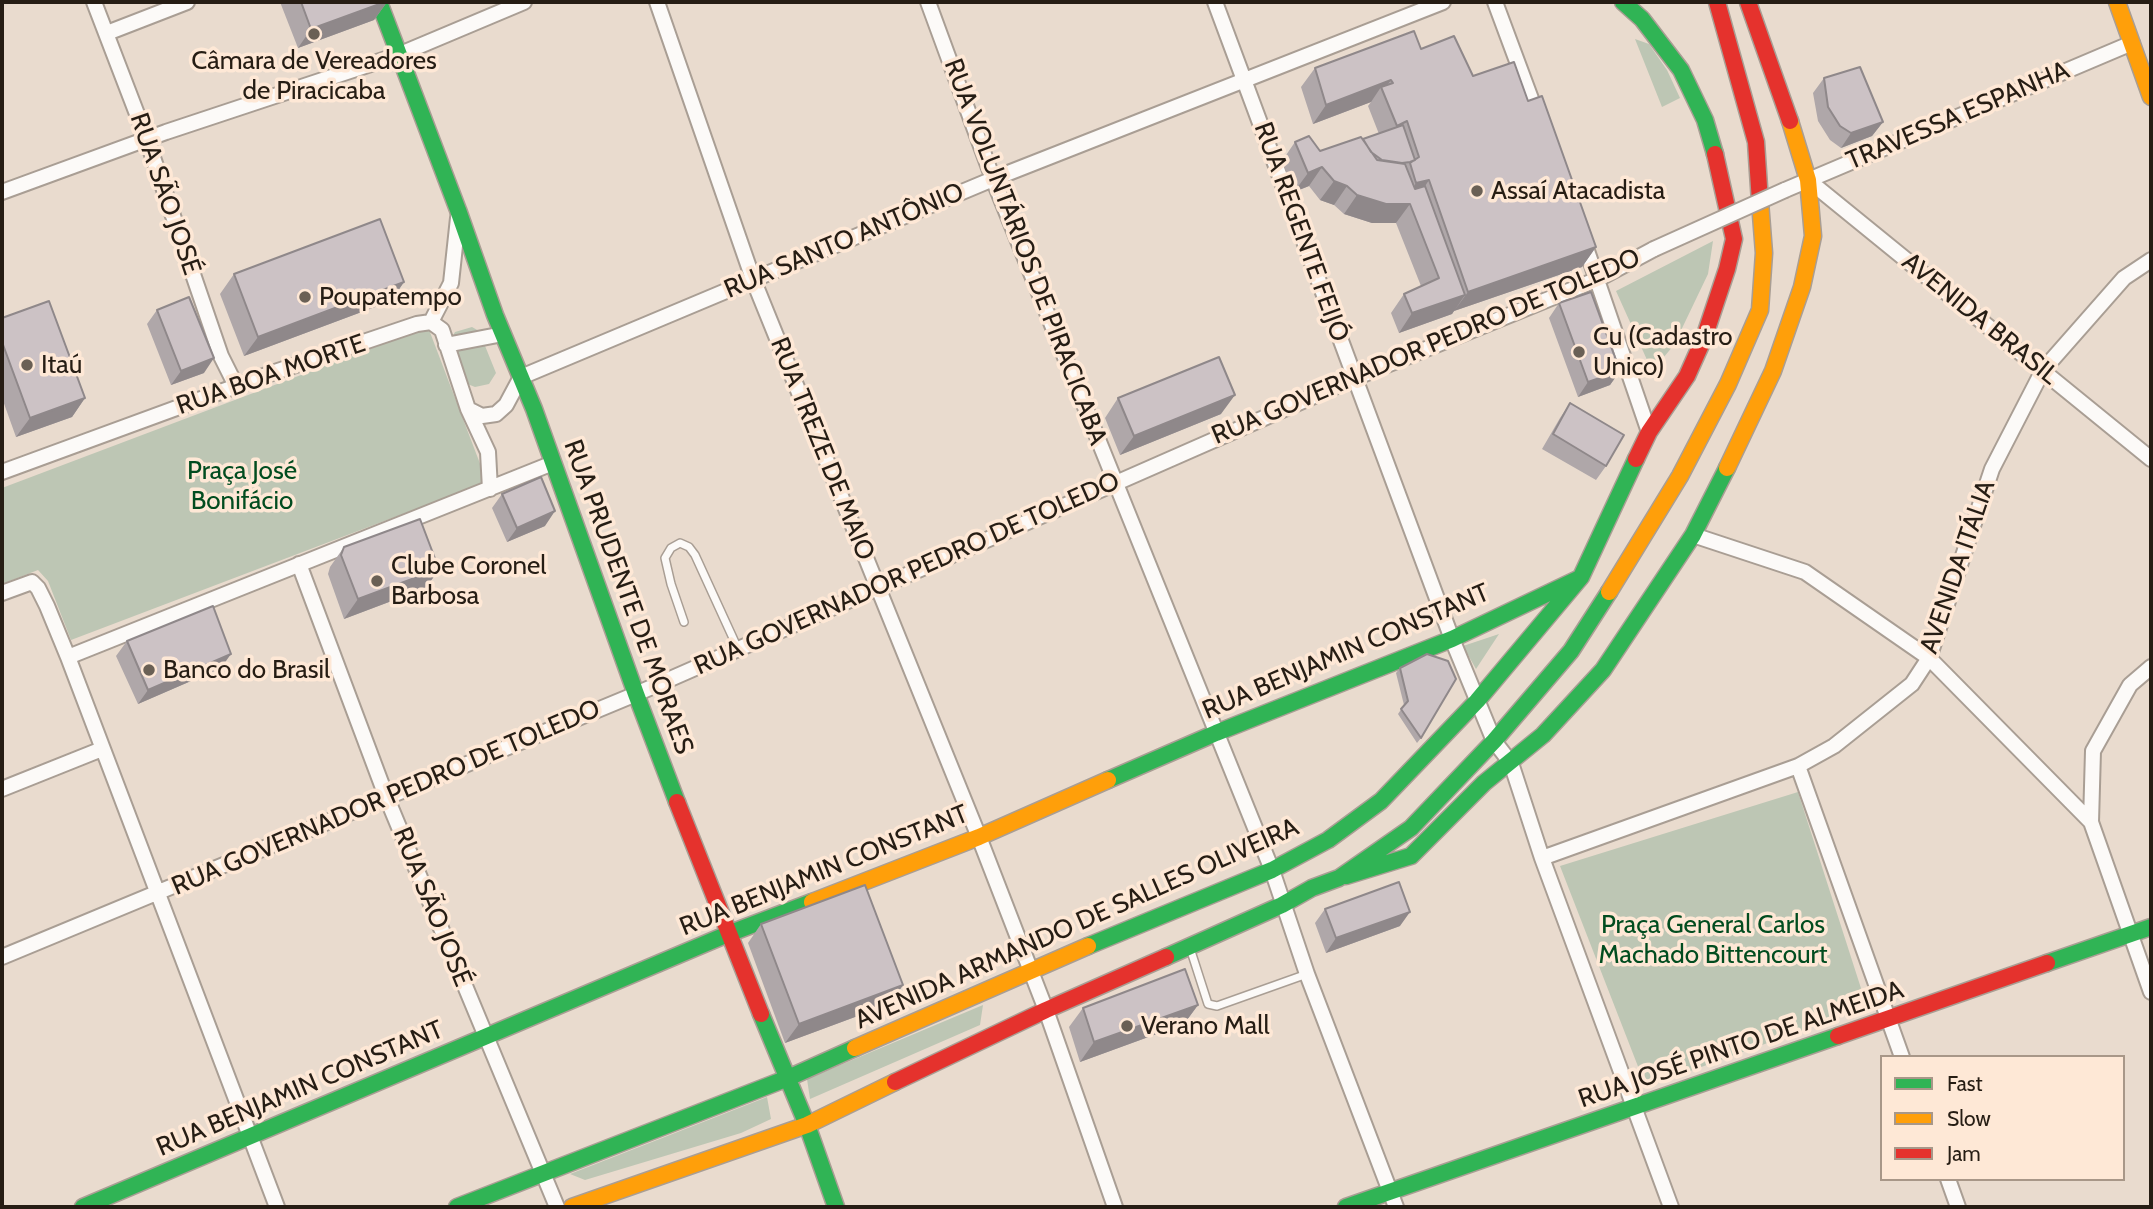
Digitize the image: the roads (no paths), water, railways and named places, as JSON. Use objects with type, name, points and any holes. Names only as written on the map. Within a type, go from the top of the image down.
[{"type":"street","name":"RUA SÃO JOSÉ","points":[[94,2],[147,139],[221,356],[236,386]]},
{"type":"street","points":[[107,33],[187,2]]},
{"type":"street","name":"RUA PRUDENTE DE MORAES","points":[[379,2],[553,463],[636,694],[728,934],[807,1125],[836,1207]]},
{"type":"street","points":[[2,192],[147,139],[398,55],[524,2]]},
{"type":"street","name":"RUA TREZE DE MAIO","points":[[657,2],[753,279],[979,837],[1046,1010],[1115,1207]]},
{"type":"street","name":"RUA VOLUNTÁRIOS DE PIRACICABA","points":[[928,2],[993,179],[1272,870],[1307,974],[1395,1207]]},
{"type":"street","name":"RUA REGENTE FEIJÓ","points":[[1215,2],[1452,639],[1494,741],[1511,763],[1542,858],[1671,1207]]},
{"type":"street","name":"RUA SANTO ANTÔNIO","points":[[521,377],[993,179],[1443,2]]},
{"type":"street","points":[[1495,2],[1542,128]]},
{"type":"street","name":"AVENIDA ARMANDO DE SALLES OLIVEIRA","points":[[457,1207],[788,1078],[1029,971],[1272,870],[1328,840],[1381,801],[1477,701],[1581,577],[1649,432],[1687,376],[1720,292],[1734,239],[1720,171],[1705,120],[1681,70],[1642,19],[1623,2]]},
{"type":"street","points":[[1339,878],[1411,828],[1494,741],[1571,651],[1680,476],[1728,384],[1760,310],[1765,253],[1756,142],[1717,2]]},
{"type":"street","points":[[572,1207],[807,1125],[1046,1010],[1282,905],[1312,888],[1411,856],[1484,783],[1543,735],[1603,670],[1693,535],[1737,450],[1773,371],[1802,286],[1813,236],[1808,180],[1802,155],[1748,2]]},
{"type":"street","points":[[2117,2],[2151,97]]},
{"type":"street","name":"TRAVESSA ESPANHA","points":[[1785,190],[2132,43]]},
{"type":"street","name":"AVENIDA BRASIL","points":[[1808,180],[2151,459]]},
{"type":"street","name":"RUA GOVERNADOR PEDRO DE TOLEDO","points":[[2,957],[636,694],[878,585],[1355,378],[1598,279],[1654,249],[1785,190]]},
{"type":"street","points":[[458,210],[451,282],[432,322],[442,330],[468,409],[488,452],[490,489]]},
{"type":"street","points":[[1579,228],[1649,432]]},
{"type":"street","name":"AVENIDA ITÁLIA","points":[[1542,858],[1798,766],[1834,746],[1912,684],[1929,658],[1992,469],[2043,370],[2123,278],[2151,260]]},
{"type":"street","name":"RUA BOA MORTE","points":[[3,469],[236,386],[417,324],[432,322]]},
{"type":"street","points":[[446,345],[503,334]]},
{"type":"street","points":[[468,409],[482,416],[496,414],[506,405],[521,377]]},
{"type":"street","points":[[68,657],[553,463]]},
{"type":"street","points":[[1693,535],[1805,572],[1929,658],[2091,822]]},
{"type":"street","name":"RUA SÃO JOSÉ","points":[[299,564],[386,796],[557,1207]]},
{"type":"street","name":"RUA BENJAMIN CONSTANT","points":[[83,1207],[728,934],[979,837],[1216,733],[1452,639],[1581,577]]},
{"type":"street","points":[[2,593],[32,582],[38,588],[68,657],[277,1207]]},
{"type":"street","points":[[2151,667],[2130,685],[2093,751],[2091,822],[2151,992]]},
{"type":"street","points":[[2,789],[102,749]]},
{"type":"street","points":[[1798,766],[1901,1055]]},
{"type":"street","name":"RUA JOSÉ PINTO DE ALMEIDA","points":[[1346,1207],[2151,927]]},
{"type":"street","points":[[1949,1181],[1958,1207]]},
{"type":"lane","points":[[684,622],[665,558],[671,548],[680,543],[689,547],[695,555],[738,650]]},
{"type":"lane","points":[[1189,947],[1208,1004],[1217,1006],[1307,974]]},
{"type":"place","name":"Câmara de Vereadores de Piracicaba","points":[[314,34]]},
{"type":"place","name":"Assaí Atacadista","points":[[1477,191]]},
{"type":"place","name":"Poupatempo","points":[[305,297]]},
{"type":"place","name":"Cu (Cadastro Unico)","points":[[1579,352]]},
{"type":"place","name":"Itaú","points":[[27,365]]},
{"type":"place","name":"Clube Coronel Barbosa","points":[[377,581]]},
{"type":"place","name":"Banco do Brasil","points":[[149,670]]},
{"type":"place","name":"Verano Mall","points":[[1127,1026]]},
{"type":"park label","name":"Praça José Bonifácio","points":[[242,486]]},
{"type":"park label","name":"Praça General Carlos Machado Bittencourt","points":[[1713,940]]}]
